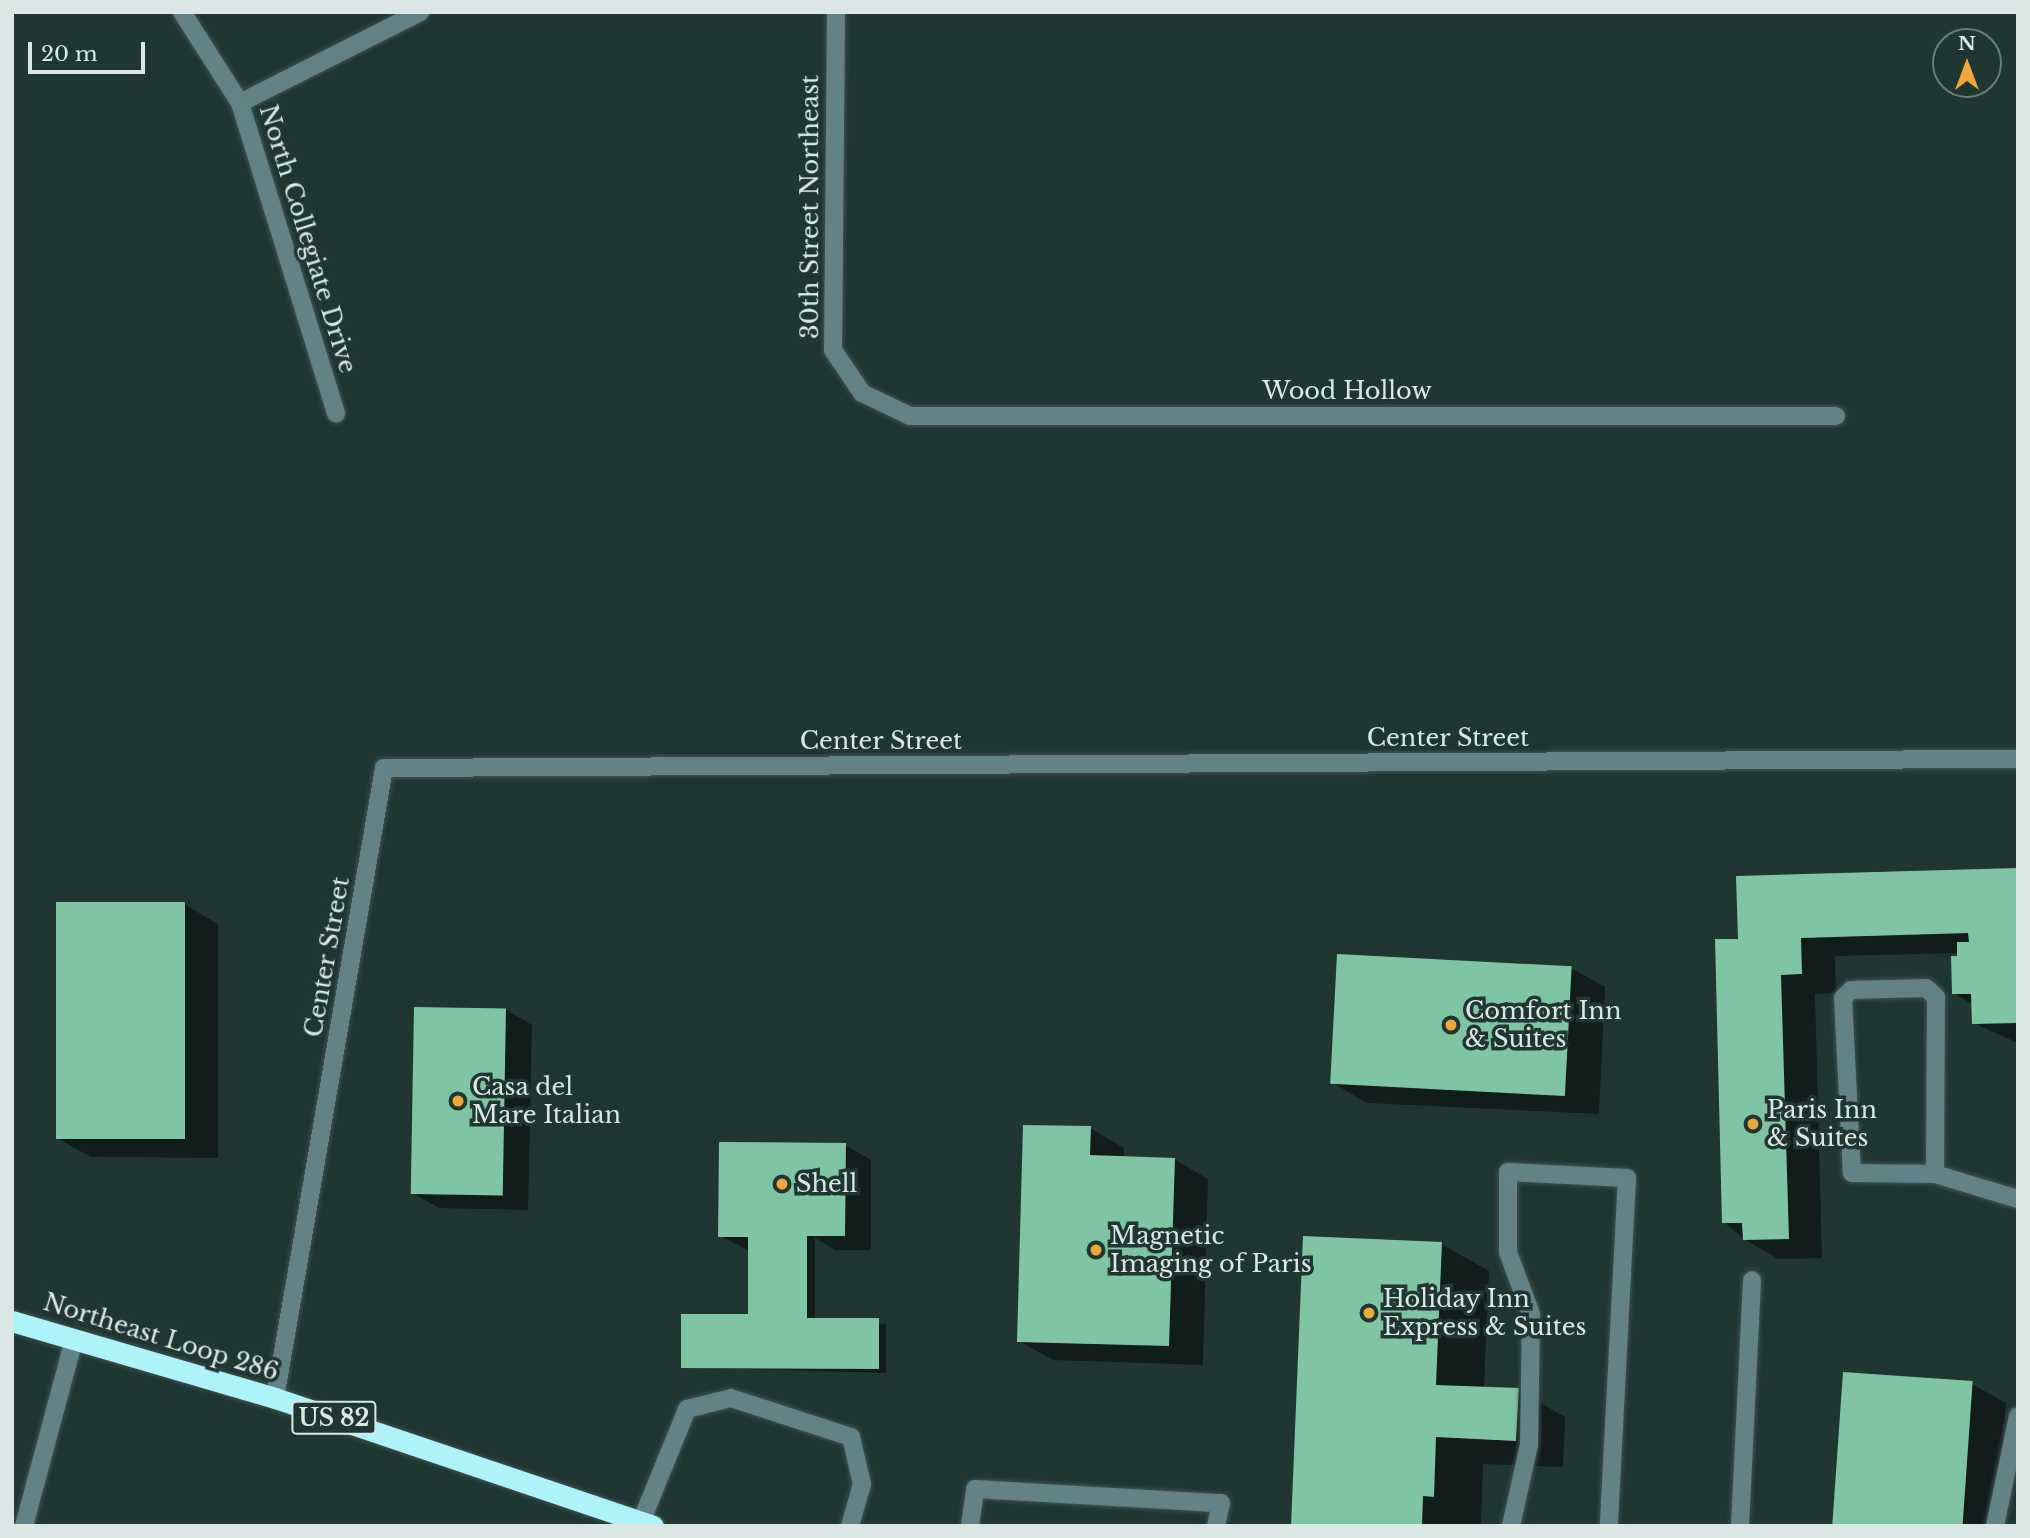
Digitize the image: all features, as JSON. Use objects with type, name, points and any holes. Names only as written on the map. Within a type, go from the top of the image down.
[{"type":"highway","name":"Northeast Loop 286","points":[[12,1321],[275,1398],[647,1524]]},
{"type":"street","name":"North Collegiate Drive","points":[[182,12],[240,103],[336,413]]},
{"type":"street","points":[[240,103],[420,12]]},
{"type":"street","name":"30th Street Northeast","points":[[836,12],[833,350],[862,393]]},
{"type":"street","name":"Wood Hollow","points":[[862,393],[909,416],[1836,416]]},
{"type":"street","name":"Center Street","points":[[275,1398],[384,768],[2018,759]]},
{"type":"street","points":[[1935,1174],[1936,997],[1926,988],[1851,990],[1843,998],[1847,1164],[1852,1173],[1935,1174],[2018,1199]]},
{"type":"street","points":[[1511,1526],[1529,1445],[1531,1314],[1508,1252],[1508,1172],[1627,1178],[1609,1526]]},
{"type":"street","points":[[1740,1526],[1752,1280]]},
{"type":"street","points":[[24,1526],[74,1339]]},
{"type":"street","points":[[647,1524],[687,1409],[731,1398],[851,1437],[862,1483],[850,1526]]},
{"type":"street","points":[[1995,1526],[2018,1416]]},
{"type":"street","points":[[970,1526],[975,1489],[1221,1503],[1216,1526]]},
{"type":"building","name":"Paris Inn & Suites","points":[[2018,868],[2018,1023],[1972,1024],[1971,994],[1952,994],[1951,956],[1957,956],[1957,942],[1969,942],[1968,933],[1801,938],[1802,974],[1781,975],[1789,1239],[1743,1240],[1742,1223],[1722,1223],[1715,939],[1738,939],[1736,876]]},
{"type":"building","points":[[56,902],[185,902],[185,1139],[56,1139]]},
{"type":"building","name":"Comfort Inn & Suites","points":[[1337,954],[1572,966],[1565,1096],[1330,1084]]},
{"type":"building","name":"Casa del Mare Italian","points":[[414,1007],[506,1009],[503,1196],[411,1194]]},
{"type":"building","name":"Magnetic Imaging of Paris","points":[[1023,1125],[1091,1126],[1090,1155],[1175,1158],[1169,1346],[1017,1342]]},
{"type":"building","points":[[719,1142],[846,1143],[845,1236],[807,1236],[807,1318],[879,1318],[879,1369],[681,1368],[681,1314],[748,1314],[748,1237],[718,1237]]},
{"type":"building","name":"Holiday Inn Express & Suites","points":[[1303,1236],[1442,1242],[1436,1385],[1519,1388],[1516,1441],[1436,1437],[1434,1497],[1423,1496],[1422,1526],[1291,1526]]},
{"type":"building","points":[[1843,1372],[1973,1381],[1963,1526],[1832,1526]]},
{"type":"place","name":"Comfort Inn & Suites","points":[[1451,1025]]},
{"type":"place","name":"Casa del Mare Italian","points":[[458,1101]]},
{"type":"place","name":"Paris Inn & Suites","points":[[1753,1124]]},
{"type":"place","name":"Shell","points":[[782,1184]]},
{"type":"place","name":"Magnetic Imaging of Paris","points":[[1096,1250]]},
{"type":"place","name":"Holiday Inn Express & Suites","points":[[1369,1313]]}]
